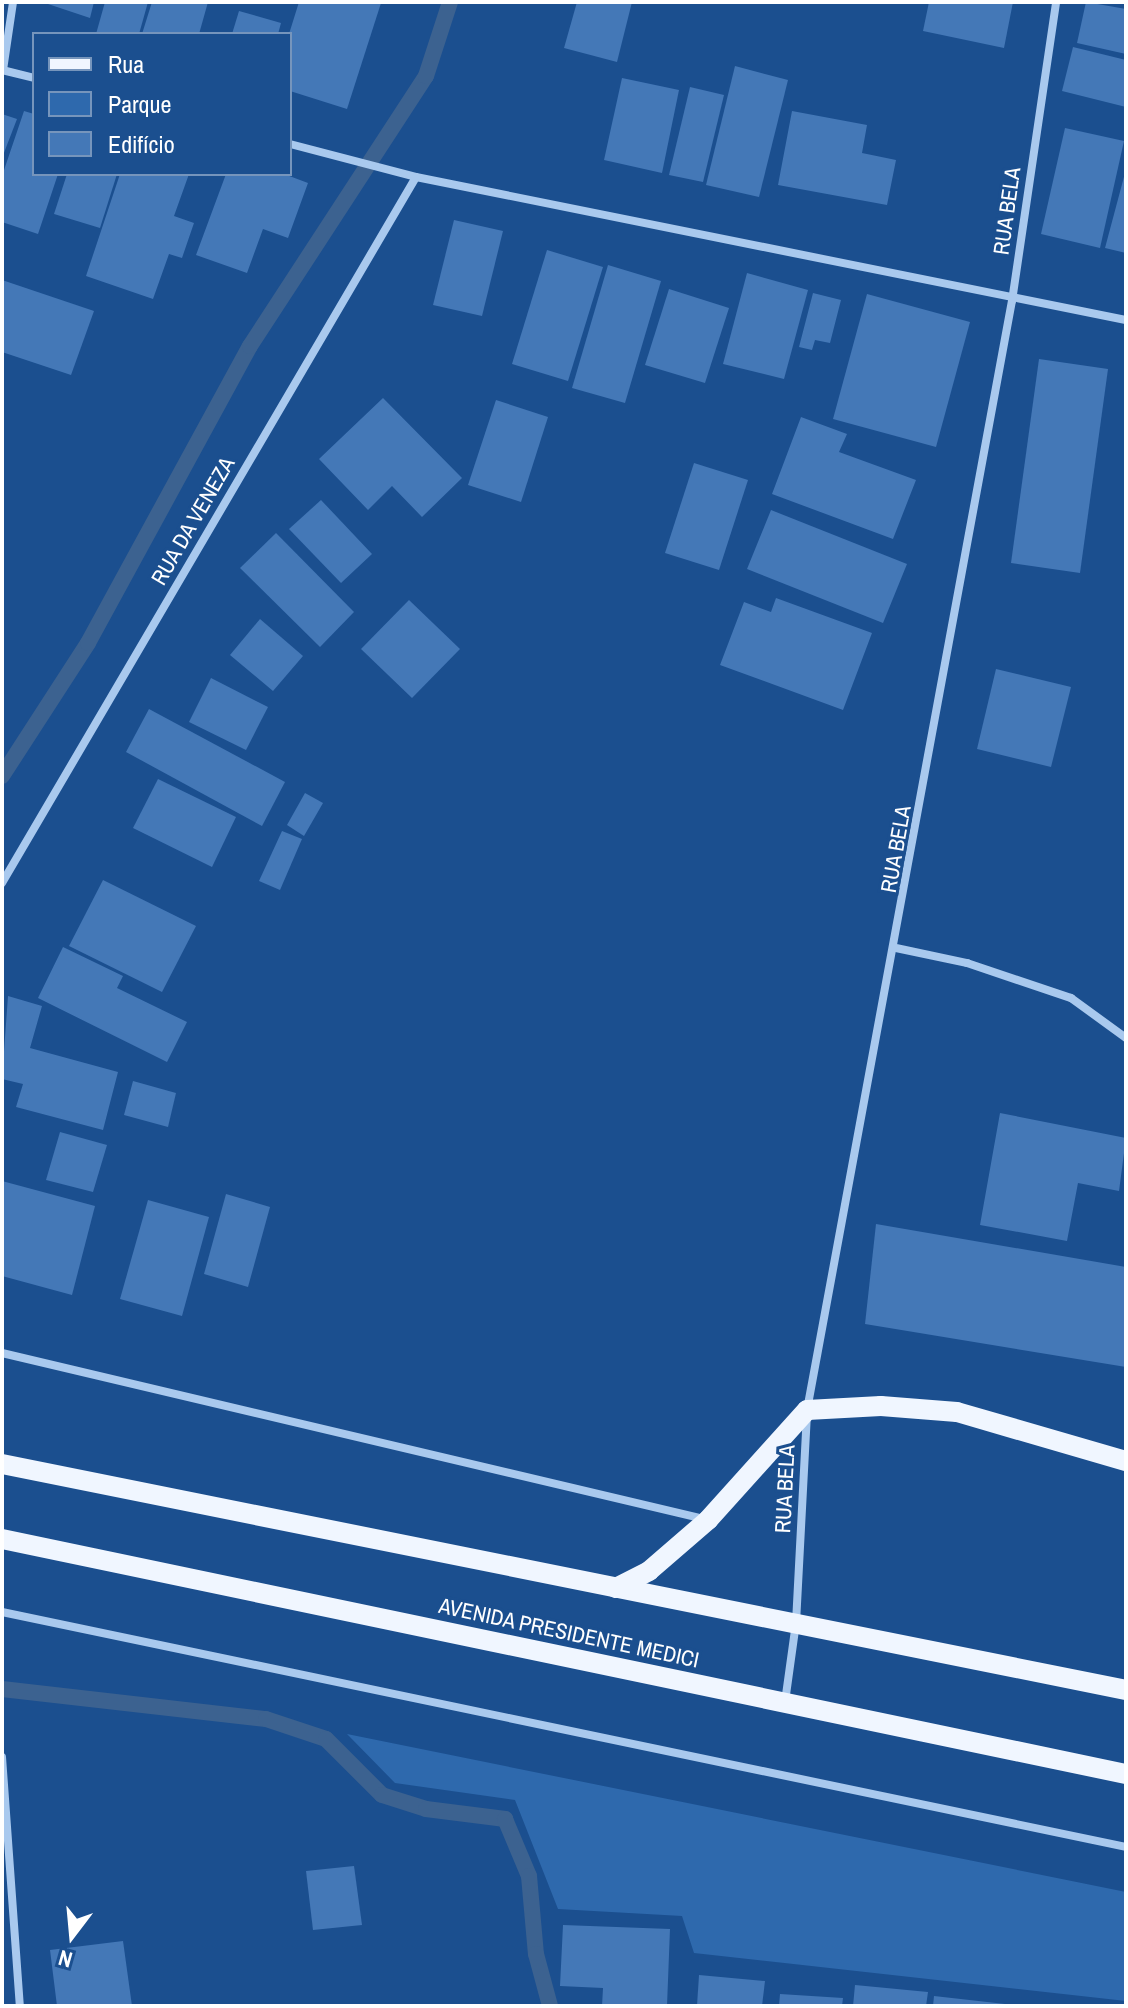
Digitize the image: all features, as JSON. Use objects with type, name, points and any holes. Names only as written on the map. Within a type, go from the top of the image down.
[{"type":"main road","points":[[616,1588],[649,1571],[708,1520],[807,1410],[881,1406],[957,1412],[1126,1461]]},
{"type":"main road","points":[[2,1464],[1126,1690]]},
{"type":"main road","name":"AVENIDA PRESIDENTE MEDICI","points":[[2,1539],[1126,1774]]},
{"type":"street","points":[[13,2],[2,70],[32,78]]},
{"type":"street","name":"RUA BELA","points":[[785,1703],[796,1623],[807,1410],[896,948],[1012,301],[1056,2]]},
{"type":"street","points":[[292,145],[416,177],[1012,301],[1126,320]]},
{"type":"street","name":"RUA DA VENEZA","points":[[2,883],[416,177]]},
{"type":"street","points":[[896,948],[967,963],[1071,998],[1126,1038]]},
{"type":"street","points":[[2,1353],[708,1520]]},
{"type":"street","points":[[2,1612],[1126,1847]]},
{"type":"street","points":[[2,1757],[20,2006]]},
{"type":"street","points":[[1126,1768],[1126,1774]]},
{"type":"green space","points":[[347,1734],[1126,1892],[1126,2001],[694,1953],[682,1916],[558,1909],[515,1800],[395,1783]]},
{"type":"building","points":[[42,2],[94,2],[90,18]]},
{"type":"building","points":[[105,2],[148,2],[140,32],[97,32]]},
{"type":"building","points":[[152,2],[208,2],[200,32],[143,32]]},
{"type":"building","points":[[299,2],[381,3],[347,109],[292,92],[290,32]]},
{"type":"building","points":[[577,2],[632,2],[617,62],[564,48]]},
{"type":"building","points":[[929,2],[1013,2],[1004,48],[923,31]]},
{"type":"building","points":[[1086,2],[1126,9],[1126,54],[1077,43]]},
{"type":"building","points":[[239,11],[281,23],[279,32],[233,32]]},
{"type":"building","points":[[1073,47],[1126,60],[1126,107],[1062,91]]},
{"type":"building","points":[[735,66],[788,80],[759,197],[706,185]]},
{"type":"building","points":[[622,78],[679,90],[662,173],[604,160]]},
{"type":"building","points":[[690,87],[724,95],[703,182],[669,175]]},
{"type":"building","points":[[24,111],[32,113],[32,176],[57,176],[38,234],[2,222],[2,176]]},
{"type":"building","points":[[792,111],[867,125],[862,153],[896,160],[887,205],[778,185]]},
{"type":"building","points":[[2,114],[17,119],[2,158]]},
{"type":"building","points":[[1065,128],[1124,141],[1100,248],[1041,234]]},
{"type":"building","points":[[1126,173],[1126,253],[1105,248]]},
{"type":"building","points":[[66,176],[116,176],[100,228],[54,214]]},
{"type":"building","points":[[119,176],[188,176],[174,216],[194,223],[182,258],[169,254],[153,299],[86,276]]},
{"type":"building","points":[[225,176],[289,176],[308,183],[288,238],[263,229],[247,273],[196,255]]},
{"type":"building","points":[[454,220],[503,231],[482,316],[433,305]]},
{"type":"building","points":[[547,250],[603,267],[568,381],[512,364]]},
{"type":"building","points":[[608,265],[661,281],[625,403],[572,388]]},
{"type":"building","points":[[747,273],[808,290],[784,379],[723,364]]},
{"type":"building","points":[[2,280],[94,311],[71,375],[2,352]]},
{"type":"building","points":[[669,289],[729,308],[705,383],[645,365]]},
{"type":"building","points":[[813,293],[841,300],[830,343],[815,340],[812,350],[799,347]]},
{"type":"building","points":[[867,294],[970,322],[936,447],[833,419]]},
{"type":"building","points":[[1039,359],[1108,369],[1080,573],[1011,563]]},
{"type":"building","points":[[383,398],[462,478],[422,517],[392,486],[368,510],[319,459]]},
{"type":"building","points":[[496,400],[548,417],[521,502],[468,485]]},
{"type":"building","points":[[801,417],[847,434],[839,452],[916,480],[893,539],[772,494]]},
{"type":"building","points":[[694,463],[748,480],[719,570],[665,553]]},
{"type":"building","points":[[321,500],[372,554],[341,583],[289,529]]},
{"type":"building","points":[[771,510],[907,564],[883,623],[747,569]]},
{"type":"building","points":[[276,533],[354,612],[320,647],[240,568]]},
{"type":"building","points":[[776,598],[872,633],[843,710],[720,665],[744,602],[771,612]]},
{"type":"building","points":[[409,600],[460,649],[412,698],[361,649]]},
{"type":"building","points":[[260,619],[303,656],[273,691],[230,655]]},
{"type":"building","points":[[996,669],[1071,687],[1051,767],[977,749]]},
{"type":"building","points":[[211,678],[268,707],[246,750],[189,722]]},
{"type":"building","points":[[149,709],[285,782],[262,826],[126,752]]},
{"type":"building","points":[[158,779],[236,817],[212,867],[133,828]]},
{"type":"building","points":[[305,793],[323,803],[304,836],[287,825]]},
{"type":"building","points":[[282,831],[302,839],[280,890],[259,881]]},
{"type":"building","points":[[103,880],[196,926],[162,992],[69,946]]},
{"type":"building","points":[[63,947],[123,976],[117,988],[187,1022],[167,1062],[38,998]]},
{"type":"building","points":[[8,996],[42,1006],[30,1048],[118,1072],[103,1130],[16,1107],[23,1084],[2,1079]]},
{"type":"building","points":[[133,1081],[176,1093],[168,1127],[124,1115]]},
{"type":"building","points":[[1000,1113],[1126,1138],[1119,1191],[1078,1183],[1067,1241],[980,1225]]},
{"type":"building","points":[[60,1132],[107,1145],[93,1192],[46,1180]]},
{"type":"building","points":[[2,1181],[95,1206],[72,1295],[2,1276]]},
{"type":"building","points":[[226,1194],[270,1207],[248,1287],[204,1274]]},
{"type":"building","points":[[148,1200],[209,1217],[182,1316],[120,1299]]},
{"type":"building","points":[[876,1224],[1126,1267],[1126,1367],[865,1324]]},
{"type":"building","points":[[354,1866],[362,1925],[313,1930],[306,1871]]},
{"type":"building","points":[[563,1925],[670,1929],[667,2006],[602,2006],[603,1988],[560,1986]]},
{"type":"building","points":[[123,1941],[132,2006],[57,2006],[50,1950]]},
{"type":"building","points":[[699,1975],[765,1981],[762,2006],[697,2006]]},
{"type":"building","points":[[855,1985],[928,1992],[926,2006],[853,2006]]},
{"type":"building","points":[[780,1994],[843,1998],[842,2006],[779,2006]]},
{"type":"building","points":[[934,1996],[1005,2004],[1005,2006],[933,2006]]},
{"type":"waterway","points":[[2,776],[88,643],[250,346],[426,76],[450,2]]},
{"type":"waterway","points":[[2,1689],[266,1719],[326,1739],[382,1795],[426,1809],[505,1819],[529,1876],[536,1954],[550,2006]]}]
